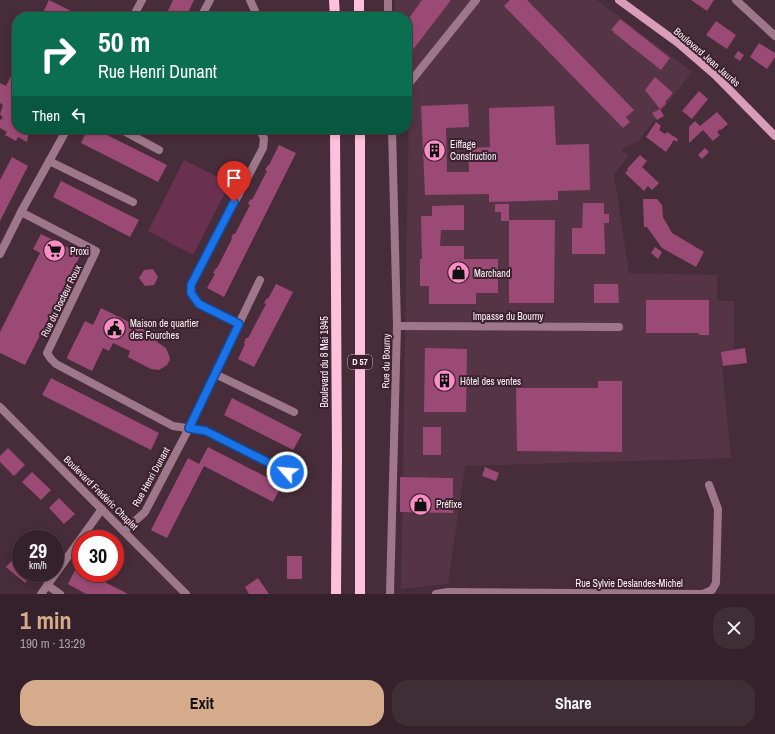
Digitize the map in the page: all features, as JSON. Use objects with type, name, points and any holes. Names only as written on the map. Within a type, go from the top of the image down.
[{"type":"main road","points":[[334,0],[334,12]]},
{"type":"main road","points":[[360,0],[360,12]]},
{"type":"main road","name":"Boulevard Jean Jaurès","points":[[619,0],[678,43],[715,75],[775,136]]},
{"type":"main road","name":"Boulevard du 8 Mai 1945","points":[[335,134],[337,448],[336,594]]},
{"type":"main road","name":"D 57","points":[[360,134],[360,594]]},
{"type":"street","points":[[136,12],[142,0]]},
{"type":"street","points":[[204,12],[210,0]]},
{"type":"street","points":[[250,0],[254,12]]},
{"type":"street","points":[[388,0],[388,12]]},
{"type":"street","points":[[412,80],[476,0]]},
{"type":"street","points":[[736,0],[775,36]]},
{"type":"street","points":[[0,254],[21,212],[64,134]]},
{"type":"street","points":[[129,134],[159,150]]},
{"type":"street","points":[[239,324],[199,304],[191,293],[191,285],[263,148],[264,138],[262,134]]},
{"type":"street","name":"Rue du Bourny","points":[[390,594],[397,326],[392,134]]},
{"type":"street","points":[[49,161],[133,202]]},
{"type":"street","name":"Rue du Docteur Roux","points":[[21,212],[96,251],[47,353],[51,360],[173,426],[189,428]]},
{"type":"street","name":"Rue Henri Dunant","points":[[124,531],[145,512],[189,428],[260,280]]},
{"type":"street","name":"Impasse du Bourny","points":[[397,326],[619,327]]},
{"type":"street","points":[[215,374],[294,412]]},
{"type":"street","name":"Boulevard Frédéric Chaplet","points":[[0,407],[123,530]]},
{"type":"street","points":[[189,428],[206,431],[287,472]]},
{"type":"street","name":"Rue Sylvie Deslandes-Michel","points":[[436,594],[448,592],[703,594],[712,590],[716,583],[718,510],[709,485]]},
{"type":"street","points":[[41,594],[102,508]]},
{"type":"street","name":"Boulevard Frédéric Chaplet","points":[[124,531],[186,594]]},
{"type":"street","points":[[47,585],[60,594]]},
{"type":"shaded area","points":[[395,0],[597,0],[692,72],[639,140],[621,150],[629,156],[614,174],[629,273],[717,275],[717,301],[734,301],[734,350],[721,352],[731,458],[465,466],[448,584],[401,589],[409,134],[412,134],[412,12],[395,12]]},
{"type":"shaded area","points":[[184,160],[230,183],[193,255],[148,231]]},
{"type":"building","points":[[49,0],[73,12],[43,12]]},
{"type":"building","points":[[173,0],[194,0],[188,12],[167,12]]},
{"type":"building","points":[[422,0],[451,0],[412,51],[412,14]]},
{"type":"building","points":[[510,0],[527,0],[634,110],[626,117],[630,122],[623,128],[504,6]]},
{"type":"building","points":[[691,0],[714,0],[707,11]]},
{"type":"building","points":[[620,19],[670,58],[661,70],[611,30]]},
{"type":"building","points":[[716,21],[736,35],[727,49],[706,35]]},
{"type":"building","points":[[759,43],[775,53],[775,57],[767,69],[750,57]]},
{"type":"building","points":[[738,51],[744,55],[740,61],[734,57]]},
{"type":"building","points":[[12,74],[12,134],[28,134],[27,142],[18,137],[16,141],[5,135],[7,132],[0,128],[0,120],[3,118],[0,114],[3,105],[0,103],[0,83],[6,86]]},
{"type":"building","points":[[655,77],[673,93],[665,102],[666,104],[660,109],[645,90]]},
{"type":"building","points":[[699,91],[708,99],[692,119],[682,111]]},
{"type":"building","points":[[468,104],[469,127],[446,128],[447,172],[469,172],[468,148],[490,147],[489,108],[554,106],[556,145],[589,144],[590,190],[558,191],[558,200],[489,202],[489,194],[425,195],[421,106]]},
{"type":"building","points":[[660,109],[664,116],[657,120],[652,113]]},
{"type":"building","points":[[717,112],[728,124],[717,132],[720,135],[713,141],[703,130],[689,143],[689,127],[695,121],[700,126]]},
{"type":"building","points":[[656,122],[661,126],[659,130],[665,134],[667,132],[678,139],[677,142],[674,140],[666,152],[646,137]]},
{"type":"building","points":[[86,134],[105,134],[167,165],[158,182],[81,143]]},
{"type":"building","points":[[279,145],[296,153],[224,297],[207,288],[215,274],[213,273],[232,239],[233,234],[235,234],[250,205],[248,204],[250,199],[252,200],[267,171],[265,170]]},
{"type":"building","points":[[705,148],[709,152],[702,159],[698,155]]},
{"type":"building","points":[[640,155],[647,161],[642,167],[659,183],[652,190],[648,186],[644,191],[625,173]]},
{"type":"building","points":[[12,157],[28,166],[0,221],[0,180]]},
{"type":"building","points":[[61,181],[139,220],[130,237],[53,197]]},
{"type":"building","points":[[643,199],[657,199],[662,205],[663,217],[672,233],[704,252],[696,267],[662,248],[647,227],[644,227]]},
{"type":"building","points":[[583,203],[604,203],[604,214],[609,214],[609,223],[604,223],[605,254],[572,254],[572,228],[582,228]]},
{"type":"building","points":[[495,204],[509,204],[509,220],[555,220],[554,303],[509,303],[509,221],[501,221],[501,212],[495,212]]},
{"type":"building","name":"Marchand","points":[[464,205],[464,230],[441,230],[440,246],[464,246],[464,259],[498,259],[498,293],[476,293],[476,304],[429,304],[429,286],[420,286],[420,259],[422,259],[421,216],[432,216],[432,206]]},
{"type":"building","points":[[41,234],[81,254],[25,365],[0,353],[0,332],[40,253],[33,249]]},
{"type":"building","points":[[655,247],[662,252],[658,259],[651,253]]},
{"type":"building","points":[[153,269],[158,277],[154,285],[145,286],[139,278],[144,270]]},
{"type":"building","points":[[276,284],[293,292],[254,367],[238,359],[245,344],[246,338],[248,338],[266,304],[264,303],[267,298],[268,299]]},
{"type":"building","points":[[594,284],[618,284],[619,303],[594,303]]},
{"type":"building","points":[[646,300],[709,300],[709,335],[699,335],[699,333],[646,333]]},
{"type":"building","points":[[101,308],[159,337],[157,342],[166,348],[169,355],[170,360],[167,365],[159,370],[151,369],[128,357],[130,351],[113,343],[109,351],[103,348],[92,371],[68,359],[67,357],[85,321],[93,325]]},
{"type":"building","name":"Hôtel des ventes","points":[[425,348],[467,349],[466,412],[424,412]]},
{"type":"building","points":[[745,348],[747,363],[723,366],[721,352]]},
{"type":"building","points":[[51,378],[159,433],[151,450],[42,395]]},
{"type":"building","points":[[598,381],[622,381],[622,452],[517,451],[516,388],[598,388]]},
{"type":"building","points":[[232,398],[302,434],[293,450],[224,415]]},
{"type":"building","points":[[423,427],[441,427],[441,455],[423,455]]},
{"type":"building","points":[[208,447],[282,485],[273,502],[204,466],[167,538],[151,530],[188,458],[199,464]]},
{"type":"building","points":[[8,448],[25,465],[14,476],[0,462],[0,456]]},
{"type":"building","points":[[485,467],[499,473],[496,481],[482,476]]},
{"type":"building","points":[[32,472],[51,490],[41,500],[22,482]]},
{"type":"building","points":[[400,477],[453,478],[453,513],[400,512]]},
{"type":"building","points":[[59,498],[75,514],[64,524],[49,508]]},
{"type":"building","points":[[287,556],[302,556],[302,579],[287,579]]},
{"type":"building","points":[[12,560],[12,572],[6,567]]},
{"type":"building","points":[[72,576],[72,582],[105,582],[128,594],[86,594],[68,584]]},
{"type":"building","points":[[258,578],[269,594],[249,594],[245,587]]},
{"type":"place","name":"Eiffage Construction","points":[[435,150]]},
{"type":"place","name":"Proxi","points":[[54,251]]},
{"type":"place","name":"Marchand","points":[[459,273]]},
{"type":"place","name":"Maison de quartier des Fourches","points":[[114,329]]},
{"type":"place","name":"Hôtel des ventes","points":[[445,381]]},
{"type":"place","name":"Préfixe","points":[[421,504]]},
{"type":"route","points":[[234,202],[191,285],[191,293],[199,304],[239,324],[189,428],[206,431],[287,472]]}]
